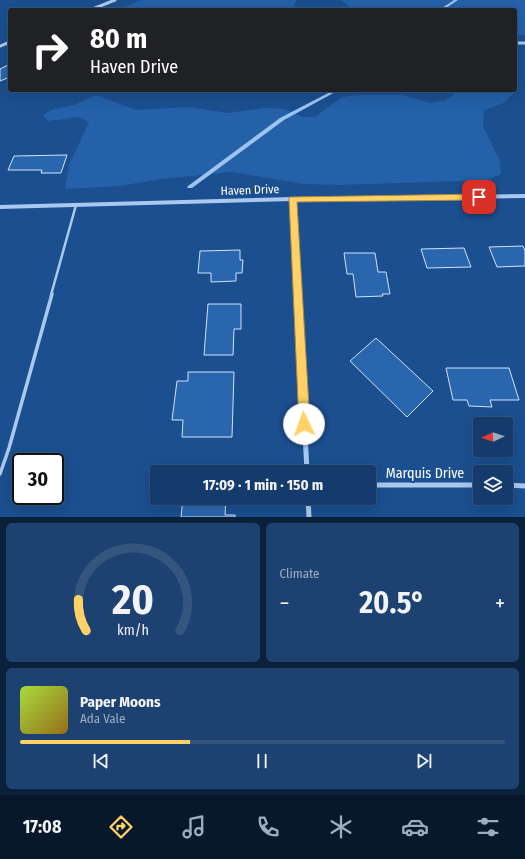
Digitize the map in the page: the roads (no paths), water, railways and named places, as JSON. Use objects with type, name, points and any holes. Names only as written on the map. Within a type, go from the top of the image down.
[{"type":"street","points":[[95,8],[115,0]]},
{"type":"street","name":"Haven Drive","points":[[0,207],[293,199],[525,196]]},
{"type":"street","points":[[293,199],[307,465]]},
{"type":"street","name":"Marquis Drive","points":[[376,485],[473,485]]},
{"type":"street","points":[[513,486],[525,486]]},
{"type":"street","points":[[308,505],[309,517]]},
{"type":"lane","points":[[0,474],[9,448],[76,205]]},
{"type":"waterway","points":[[444,8],[456,0]]},
{"type":"waterway","points":[[190,187],[282,119],[333,92]]}]
